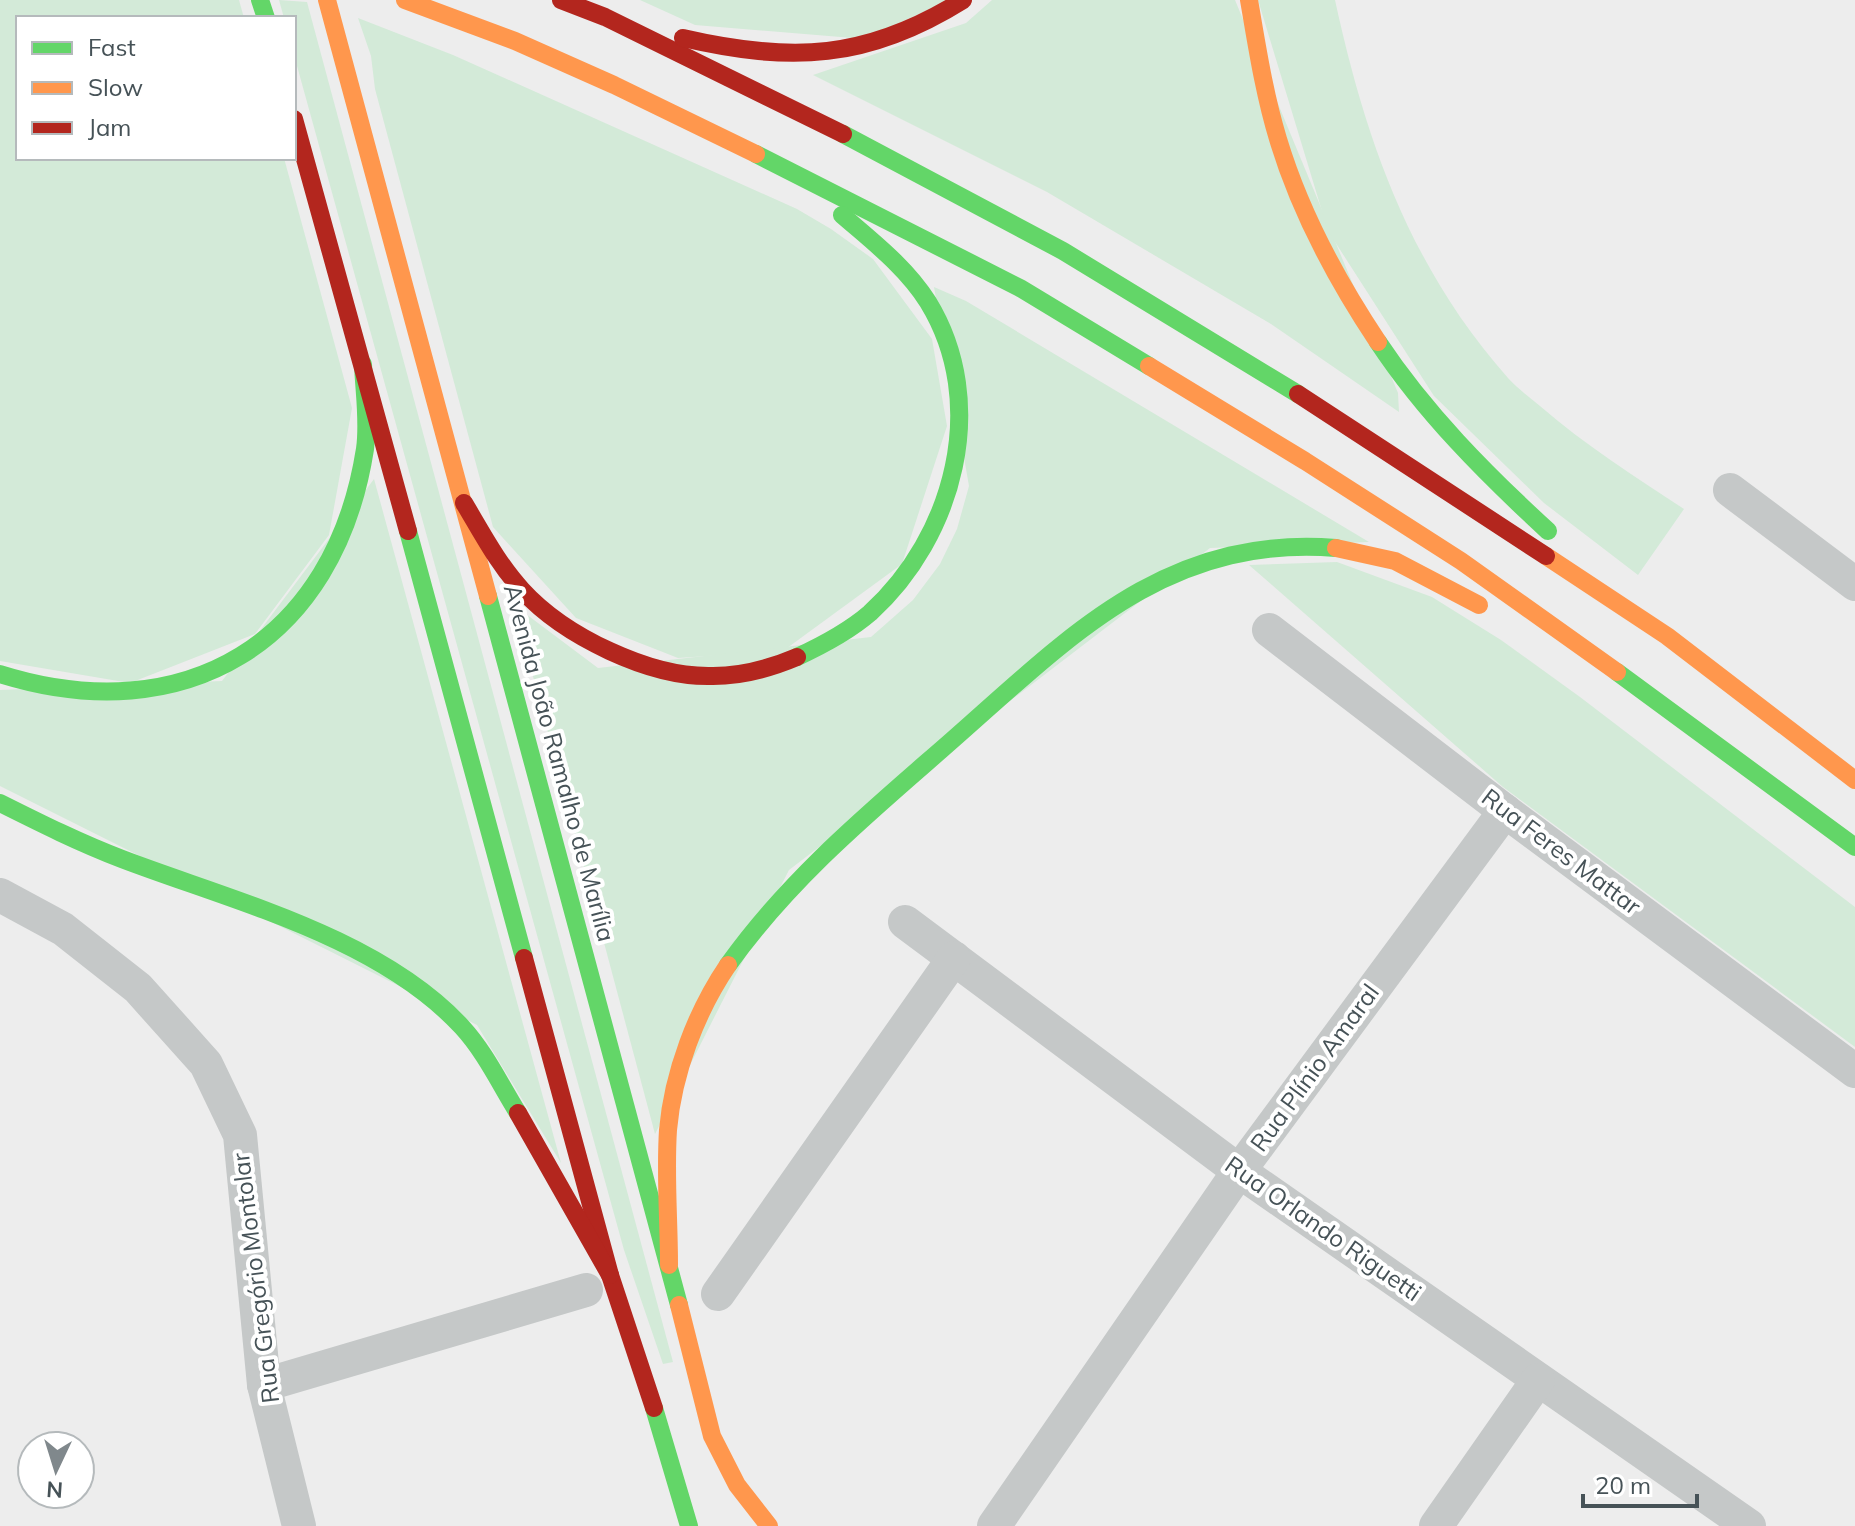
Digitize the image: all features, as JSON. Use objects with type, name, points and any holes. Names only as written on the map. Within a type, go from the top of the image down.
[{"type":"main road","name":"Avenida João Ramalho de Marília","points":[[327,0],[669,1265],[712,1436],[737,1485],[769,1526]]},
{"type":"main road","points":[[405,0],[572,66],[796,173],[1020,288],[1305,461],[1461,561],[1684,719],[1855,847]]},
{"type":"main road","points":[[561,0],[605,17],[821,122],[1063,251],[1180,320],[1347,424],[1667,636],[1855,780]]},
{"type":"main road","points":[[605,17],[701,43],[783,56],[821,54],[903,35],[946,13],[963,0]]},
{"type":"main road","points":[[1249,0],[1261,71],[1279,143],[1328,259],[1373,335],[1453,437],[1501,488],[1667,636]]},
{"type":"main road","points":[[296,126],[363,364],[598,1282]]},
{"type":"main road","points":[[464,503],[506,574],[535,604],[592,643],[648,665],[703,676],[761,670],[812,651],[858,624],[894,591],[922,550],[957,461],[959,406],[951,359],[935,315],[904,270],[796,173]]},
{"type":"main road","points":[[0,674],[42,687],[104,693],[132,691],[160,688],[211,673],[252,652],[290,619],[319,581],[341,538],[365,447],[363,364]]},
{"type":"main road","points":[[669,1265],[668,1132],[681,1067],[702,1011],[730,963],[756,926],[811,866],[1065,641],[1114,606],[1160,582],[1205,564],[1250,551],[1303,547],[1361,552],[1411,568],[1493,613]]},
{"type":"main road","points":[[1534,636],[1684,719]]},
{"type":"main road","points":[[0,803],[58,832],[135,864],[286,916],[345,944],[406,982],[452,1016],[486,1058],[533,1135],[663,1436],[689,1526]]},
{"type":"street","points":[[1730,490],[1855,584]]},
{"type":"street","name":"Rua Feres Mattar","points":[[1269,630],[1505,811],[1855,1071]]},
{"type":"street","name":"Rua Plínio Amaral","points":[[994,1526],[1239,1171],[1505,811]]},
{"type":"street","name":"Rua Gregório Montolar","points":[[0,895],[63,929],[138,988],[206,1064],[240,1135],[264,1385],[299,1526]]},
{"type":"street","name":"Rua Orlando Riguetti","points":[[905,922],[1239,1171],[1749,1526]]},
{"type":"street","points":[[718,1294],[954,958]]},
{"type":"street","points":[[264,1385],[598,1282]]},
{"type":"street","points":[[1436,1526],[1538,1380]]},
{"type":"green space","points":[[0,0],[239,0],[243,16],[16,16],[16,160],[285,160],[352,408],[329,535],[255,634],[130,683],[0,661]]},
{"type":"green space","points":[[279,0],[307,2],[673,1362],[663,1364],[624,1250],[296,62],[296,16],[283,16]]},
{"type":"green space","points":[[640,0],[949,0],[865,39],[695,25]]},
{"type":"green space","points":[[992,0],[1235,0],[1398,393],[1399,412],[1271,324],[1047,192],[813,75],[966,23]]},
{"type":"green space","points":[[1258,0],[1335,0],[1361,103],[1396,201],[1444,292],[1474,336],[1512,382],[1557,420],[1684,509],[1638,575],[1544,503],[1434,396],[1328,231]]},
{"type":"green space","points":[[358,18],[453,55],[797,209],[873,259],[932,339],[947,426],[902,564],[783,651],[678,658],[576,618],[493,527],[375,89],[371,56]]},
{"type":"green space","points":[[934,287],[966,301],[1369,542],[1210,548],[789,870],[655,1134],[514,605],[598,668],[871,637],[913,600],[940,564],[957,529],[969,486]]},
{"type":"green space","points":[[374,479],[561,1163],[477,1025],[0,786],[0,690],[222,681]]},
{"type":"green space","points":[[1337,562],[1432,597],[1501,640],[1855,907],[1855,1047],[1503,787],[1249,565]]},
{"type":"traffic: fast","points":[[260,0],[265,16]]},
{"type":"traffic: fast","points":[[843,134],[1063,251],[1298,394]]},
{"type":"traffic: fast","points":[[756,154],[1020,288],[1149,366]]},
{"type":"traffic: fast","points":[[797,657],[862,620],[899,582],[923,547],[942,508],[954,467],[959,425],[957,383],[947,341],[928,302],[899,266],[842,215]]},
{"type":"traffic: fast","points":[[1378,342],[1457,442],[1548,531]]},
{"type":"traffic: fast","points":[[0,674],[68,689],[131,690],[189,679],[241,656],[285,620],[321,574],[348,516],[365,449],[363,364]]},
{"type":"traffic: fast","points":[[408,531],[524,958]]},
{"type":"traffic: fast","points":[[728,965],[776,905],[856,825],[1029,672],[1118,604],[1166,578],[1217,559],[1273,548],[1336,548]]},
{"type":"traffic: fast","points":[[488,596],[679,1305]]},
{"type":"traffic: fast","points":[[1617,672],[1855,847]]},
{"type":"traffic: fast","points":[[0,803],[106,853],[302,925],[347,945],[389,969],[428,996],[462,1027],[518,1113]]},
{"type":"traffic: fast","points":[[654,1408],[689,1526]]},
{"type":"traffic: slow","points":[[327,0],[488,596]]},
{"type":"traffic: slow","points":[[405,0],[515,41],[756,154]]},
{"type":"traffic: slow","points":[[1249,0],[1269,104],[1297,193],[1320,244],[1378,342]]},
{"type":"traffic: slow","points":[[1149,366],[1461,561],[1617,672]]},
{"type":"traffic: slow","points":[[1336,548],[1395,561],[1479,605]]},
{"type":"traffic: slow","points":[[1546,556],[1667,636],[1855,780]]},
{"type":"traffic: slow","points":[[669,1265],[668,1130],[675,1087],[696,1023],[728,965]]},
{"type":"traffic: slow","points":[[679,1305],[712,1436],[737,1485],[769,1526]]},
{"type":"traffic: jam","points":[[561,0],[605,17],[843,134]]},
{"type":"traffic: jam","points":[[683,38],[759,51],[828,51],[894,35],[963,0]]},
{"type":"traffic: jam","points":[[296,126],[408,531]]},
{"type":"traffic: jam","points":[[1298,394],[1546,556]]},
{"type":"traffic: jam","points":[[464,503],[498,559],[522,590],[561,623],[610,651],[662,670],[713,676],[756,671],[797,657]]},
{"type":"traffic: jam","points":[[524,958],[610,1275],[654,1408]]},
{"type":"traffic: jam","points":[[518,1113],[610,1275]]}]
